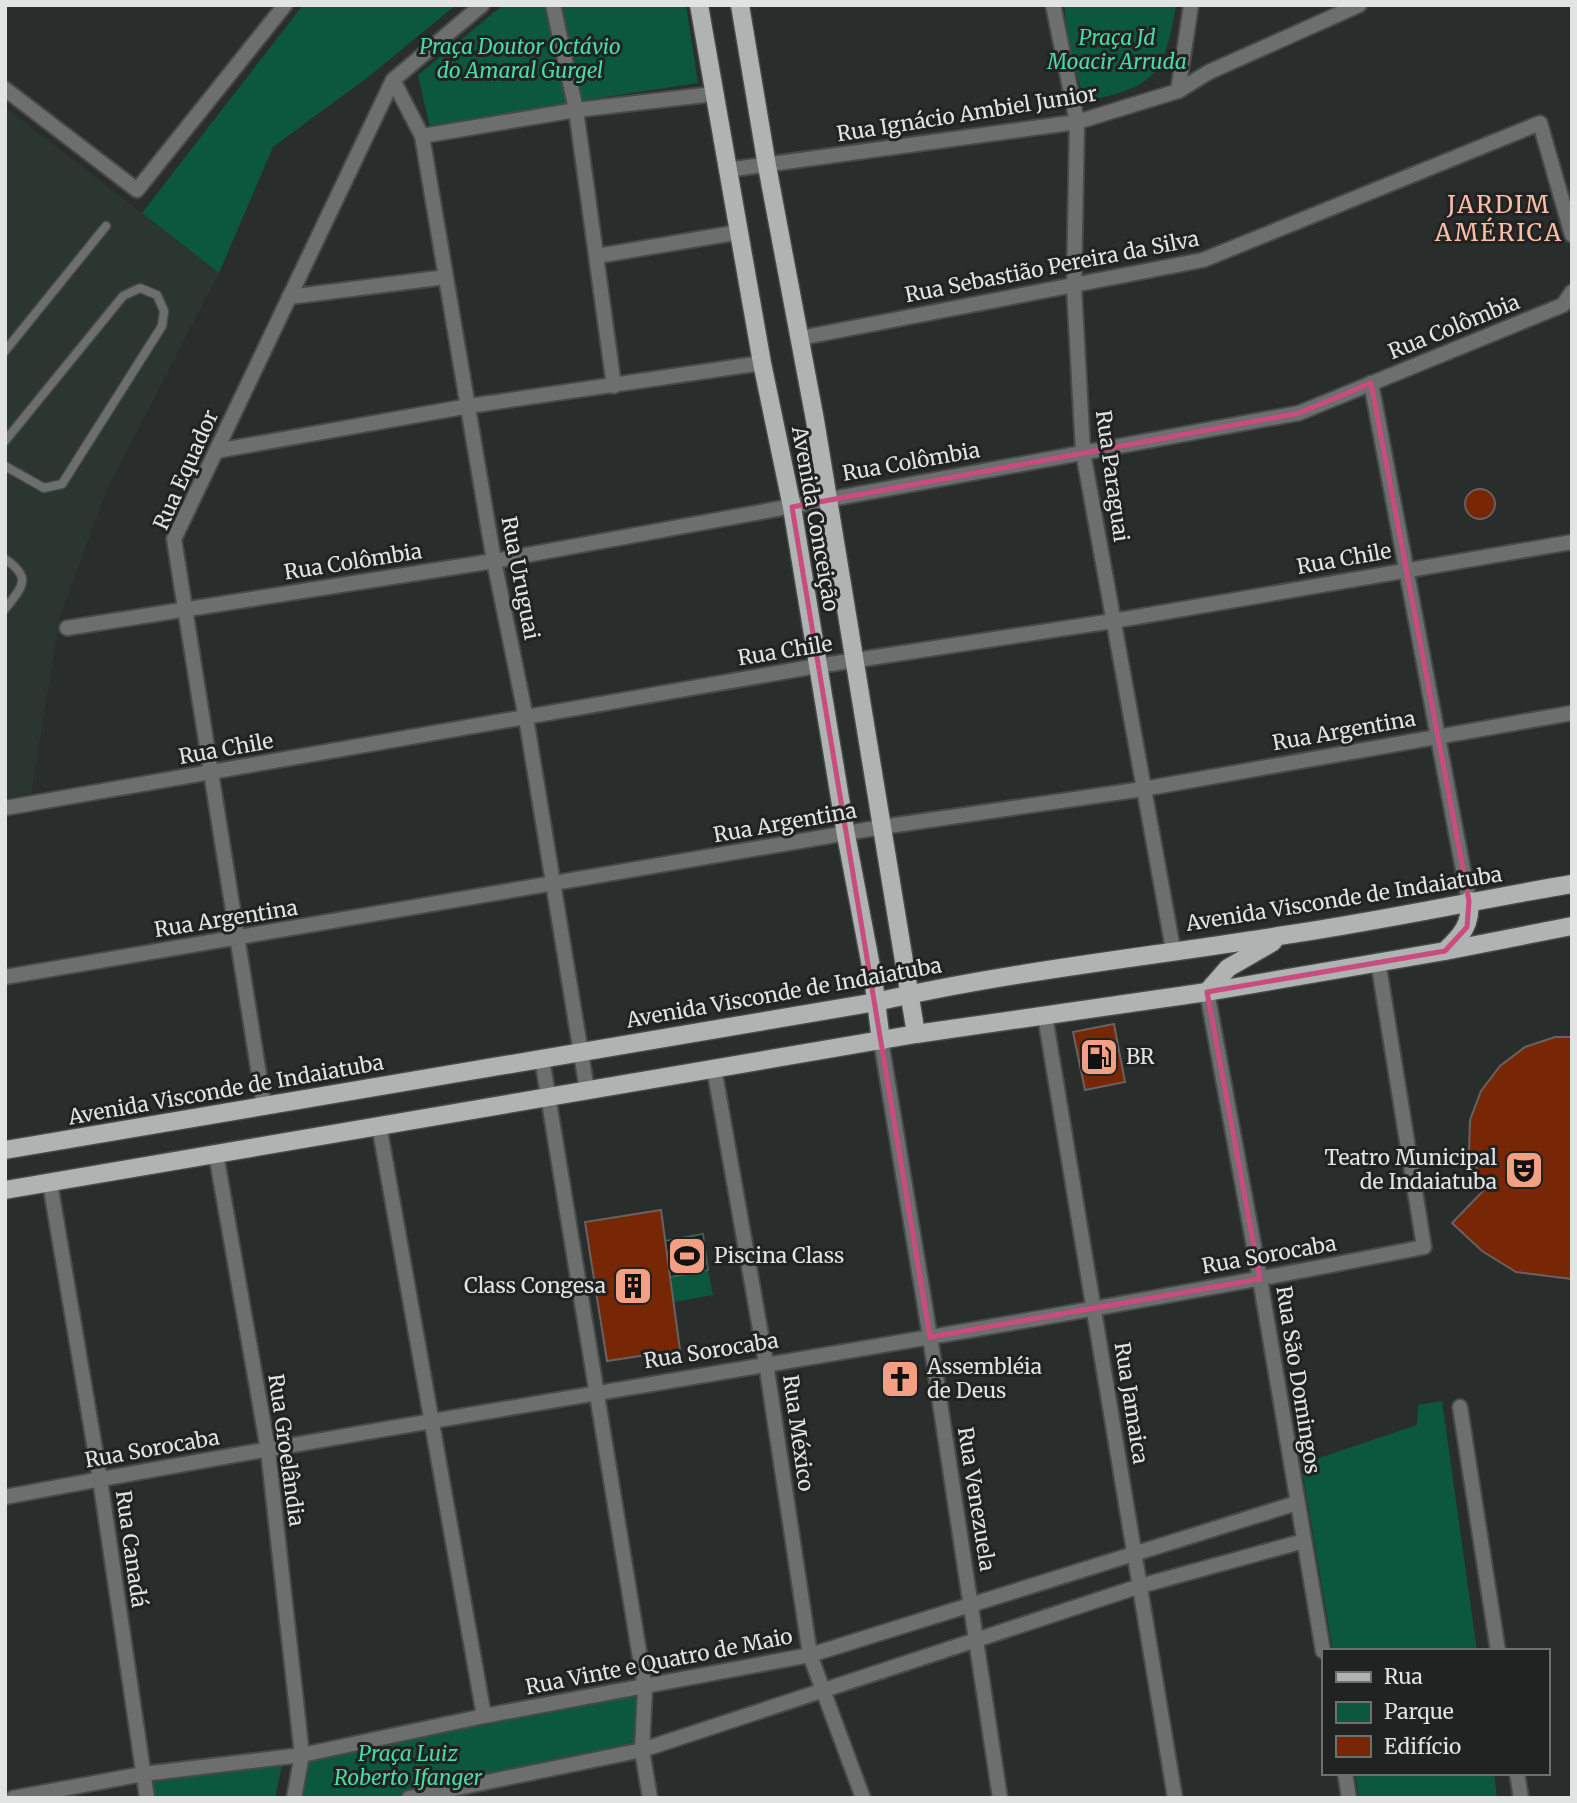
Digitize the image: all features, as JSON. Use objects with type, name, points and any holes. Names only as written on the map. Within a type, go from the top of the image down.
[{"type":"main road","name":"Avenida Conceição","points":[[699,5],[762,363],[792,507],[881,1041]]},
{"type":"main road","name":"Avenida Conceição","points":[[740,5],[766,166],[828,499],[916,1034]]},
{"type":"main road","name":"Avenida Visconde de Indaiatuba","points":[[5,1150],[911,994],[1173,950],[1285,935],[1572,884]]},
{"type":"main road","points":[[1445,951],[1467,927],[1471,914],[1469,901]]},
{"type":"main road","points":[[5,1189],[916,1034],[1207,992],[1572,926]]},
{"type":"main road","points":[[1207,992],[1228,968],[1285,935]]},
{"type":"street","points":[[5,89],[137,190],[285,5]]},
{"type":"street","name":"Rua Equador","points":[[264,1106],[174,539],[393,80],[482,5]]},
{"type":"street","points":[[553,5],[576,110],[614,386]]},
{"type":"street","name":"Rua Paraguai","points":[[1053,5],[1077,122],[1074,287],[1083,452],[1173,950]]},
{"type":"street","points":[[1178,91],[1191,5]]},
{"type":"street","name":"Rua Ignácio Ambiel Junior","points":[[727,170],[1077,122],[1178,91],[1209,72],[1359,5]]},
{"type":"street","name":"Rua Uruguai","points":[[393,80],[422,136],[494,561],[526,718],[587,1090]]},
{"type":"street","points":[[422,136],[576,110],[713,94]]},
{"type":"street","name":"Rua Sebastião Pereira da Silva","points":[[800,338],[1203,260],[1540,123],[1572,235]]},
{"type":"street","points":[[597,256],[740,232]]},
{"type":"street","points":[[289,297],[446,277]]},
{"type":"street","name":"Rua Colômbia","points":[[67,628],[494,561],[1300,413],[1563,305],[1572,292]]},
{"type":"street","points":[[216,451],[469,406],[762,363]]},
{"type":"street","points":[[1371,383],[1469,901]]},
{"type":"street","name":"Rua Chile","points":[[5,808],[817,666],[1113,621],[1572,542]]},
{"type":"street","name":"Rua Argentina","points":[[5,977],[882,827],[1143,789],[1572,713]]},
{"type":"street","name":"Rua Sorocaba","points":[[5,1497],[597,1391],[930,1337],[1260,1279],[1424,1247],[1378,961]]},
{"type":"street","name":"Rua São Domingos","points":[[1207,992],[1260,1279],[1323,1649]]},
{"type":"street","name":"Rua Jamaica","points":[[1045,1016],[1175,1798]]},
{"type":"street","name":"Rua Venezuela","points":[[881,1041],[930,1337],[1000,1798]]},
{"type":"street","points":[[542,1059],[546,1098],[645,1688],[642,1750],[650,1798]]},
{"type":"street","name":"Rua México","points":[[713,1068],[766,1363],[810,1655],[863,1798]]},
{"type":"street","points":[[379,1125],[484,1716]]},
{"type":"street","name":"Rua Groelândia","points":[[216,1154],[268,1450],[302,1755],[294,1798]]},
{"type":"street","name":"Rua Canadá","points":[[50,1183],[100,1479],[147,1798]]},
{"type":"street","points":[[1460,1407],[1498,1649]]},
{"type":"street","name":"Rua Vinte e Quatro de Maio","points":[[13,1798],[143,1774],[302,1755],[484,1716],[810,1655],[971,1607],[1297,1503]]},
{"type":"street","points":[[409,1798],[642,1750],[1140,1586],[1304,1541]]},
{"type":"street","points":[[1345,1775],[1349,1798]]},
{"type":"street","points":[[1517,1775],[1521,1798]]},
{"type":"lane","points":[[5,351],[106,226]]},
{"type":"lane","points":[[5,441],[123,296],[140,288],[157,295],[164,311],[162,327],[62,484],[44,488],[5,466]]},
{"type":"lane","points":[[5,559],[20,569],[23,578],[22,587],[5,609]]},
{"type":"highlighted area","points":[[1371,383],[1469,901],[1467,927],[1445,951],[1207,992],[1260,1279],[930,1337],[792,507],[1299,413]]},
{"type":"shaded area","points":[[5,107],[219,273],[107,489],[60,617],[31,793],[5,798]]},
{"type":"shaded area","name":"Piscina Class","points":[[703,1234],[708,1270],[670,1277],[665,1241]]},
{"type":"green space","points":[[303,5],[456,5],[368,77],[273,147],[219,273],[142,213]]},
{"type":"green space","name":"Praça Doutor Octávio do Amaral Gurgel","points":[[503,5],[686,5],[698,83],[572,102],[430,128],[418,75]]},
{"type":"green space","name":"Praça Jd Moacir Arruda","points":[[1064,5],[1176,5],[1167,48],[1160,63],[1141,83],[1127,90],[1084,101],[1068,42]]},
{"type":"green space","points":[[708,1270],[713,1295],[674,1302],[671,1277]]},
{"type":"green space","points":[[1442,1401],[1477,1649],[1333,1649],[1301,1464],[1417,1425],[1418,1405]]},
{"type":"green space","name":"Praça Luiz Roberto Ifanger","points":[[645,1688],[642,1750],[409,1798],[294,1798],[302,1755]]},
{"type":"green space","points":[[284,1755],[275,1798],[147,1798],[143,1774]]},
{"type":"green space","points":[[1355,1775],[1494,1775],[1497,1798],[1359,1798]]},
{"type":"building","points":[[1480,489],[1491,493],[1495,504],[1491,515],[1480,519],[1469,515],[1465,504],[1469,493]]},
{"type":"building","name":"BR","points":[[1114,1024],[1125,1082],[1085,1090],[1073,1032]]},
{"type":"building","name":"Teatro Municipal de Indaiatuba","points":[[1555,1037],[1572,1037],[1572,1279],[1516,1272],[1482,1251],[1452,1223],[1485,1189],[1469,1151],[1470,1120],[1481,1091],[1500,1066],[1525,1047]]},
{"type":"building","name":"Class Congesa","points":[[661,1210],[680,1350],[607,1361],[585,1222]]},
{"type":"building","name":"Assembléia de Deus","points":[[909,1362],[912,1393],[891,1397],[888,1365]]},
{"type":"place","name":"BR","points":[[1099,1057]]},
{"type":"place","name":"Teatro Municipal de Indaiatuba","points":[[1524,1170]]},
{"type":"place","name":"Piscina Class","points":[[687,1256]]},
{"type":"place","name":"Class Congesa","points":[[633,1286]]},
{"type":"place","name":"Assembléia de Deus","points":[[900,1379]]},
{"type":"district","name":"JARDIM AMÉRICA","points":[[1499,219]]}]
